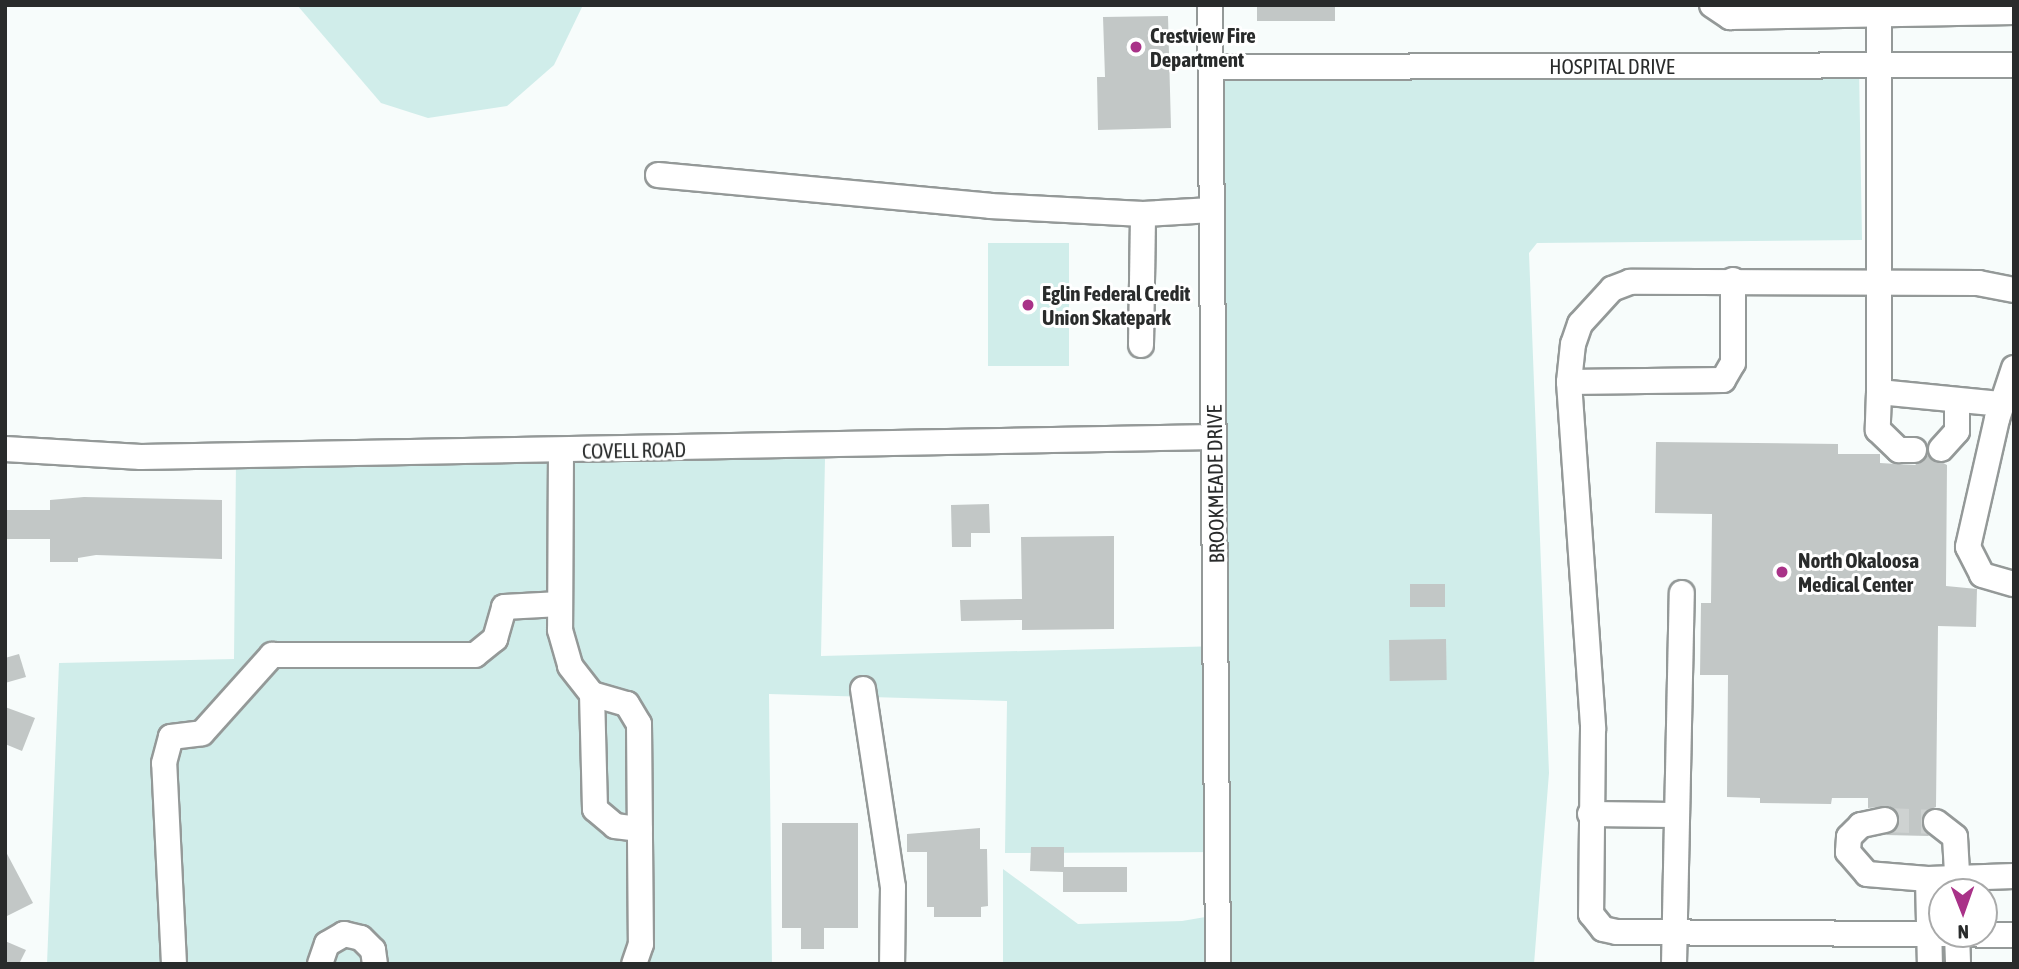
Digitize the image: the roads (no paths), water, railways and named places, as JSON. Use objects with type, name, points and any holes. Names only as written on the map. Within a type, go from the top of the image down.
[{"type":"street","name":"BROOKMEADE DRIVE","points":[[1210,5],[1218,964]]},
{"type":"street","points":[[1712,5],[1730,16],[2014,12]]},
{"type":"street","points":[[1879,16],[1878,430],[1899,450],[1914,450]]},
{"type":"street","name":"HOSPITAL DRIVE","points":[[1210,67],[2014,65]]},
{"type":"street","points":[[658,175],[990,206],[1143,214],[1212,210]]},
{"type":"street","points":[[1141,345],[1143,214]]},
{"type":"street","points":[[1928,934],[1617,932],[1603,929],[1591,914],[1593,729],[1569,382],[1573,344],[1580,324],[1612,289],[1649,279],[1979,284],[2014,290]]},
{"type":"street","points":[[1569,382],[1723,380],[1733,363],[1734,280]]},
{"type":"street","points":[[2014,368],[2002,404],[1968,547],[1982,575],[2014,583]]},
{"type":"street","points":[[1879,392],[1957,402],[2002,404]]},
{"type":"street","points":[[1941,449],[1956,431],[1957,402]]},
{"type":"street","name":"COVELL ROAD","points":[[5,449],[141,457],[1214,437]]},
{"type":"street","points":[[561,451],[560,630],[570,666],[592,694],[628,705],[639,724],[641,944],[634,964]]},
{"type":"street","points":[[1674,964],[1674,815],[1682,593]]},
{"type":"street","points":[[174,964],[164,763],[171,737],[202,733],[272,655],[475,655],[495,639],[504,607],[559,604]]},
{"type":"street","points":[[863,689],[893,887],[892,964]]},
{"type":"street","points":[[592,694],[595,809],[615,826],[640,829]]},
{"type":"street","points":[[1590,814],[1674,815]]},
{"type":"street","points":[[1885,820],[1861,825],[1849,837],[1848,852],[1867,874],[1928,879]]},
{"type":"street","points":[[1936,822],[1955,836],[1958,878]]},
{"type":"street","points":[[320,964],[327,944],[344,934],[361,938],[373,950],[375,964]]},
{"type":"tunnel","points":[[1885,820],[1936,822]]},
{"type":"place","name":"Crestview Fire Department","points":[[1136,47]]},
{"type":"place","name":"Eglin Federal Credit Union Skatepark","points":[[1028,305]]},
{"type":"place","name":"North Okaloosa Medical Center","points":[[1782,572]]}]
